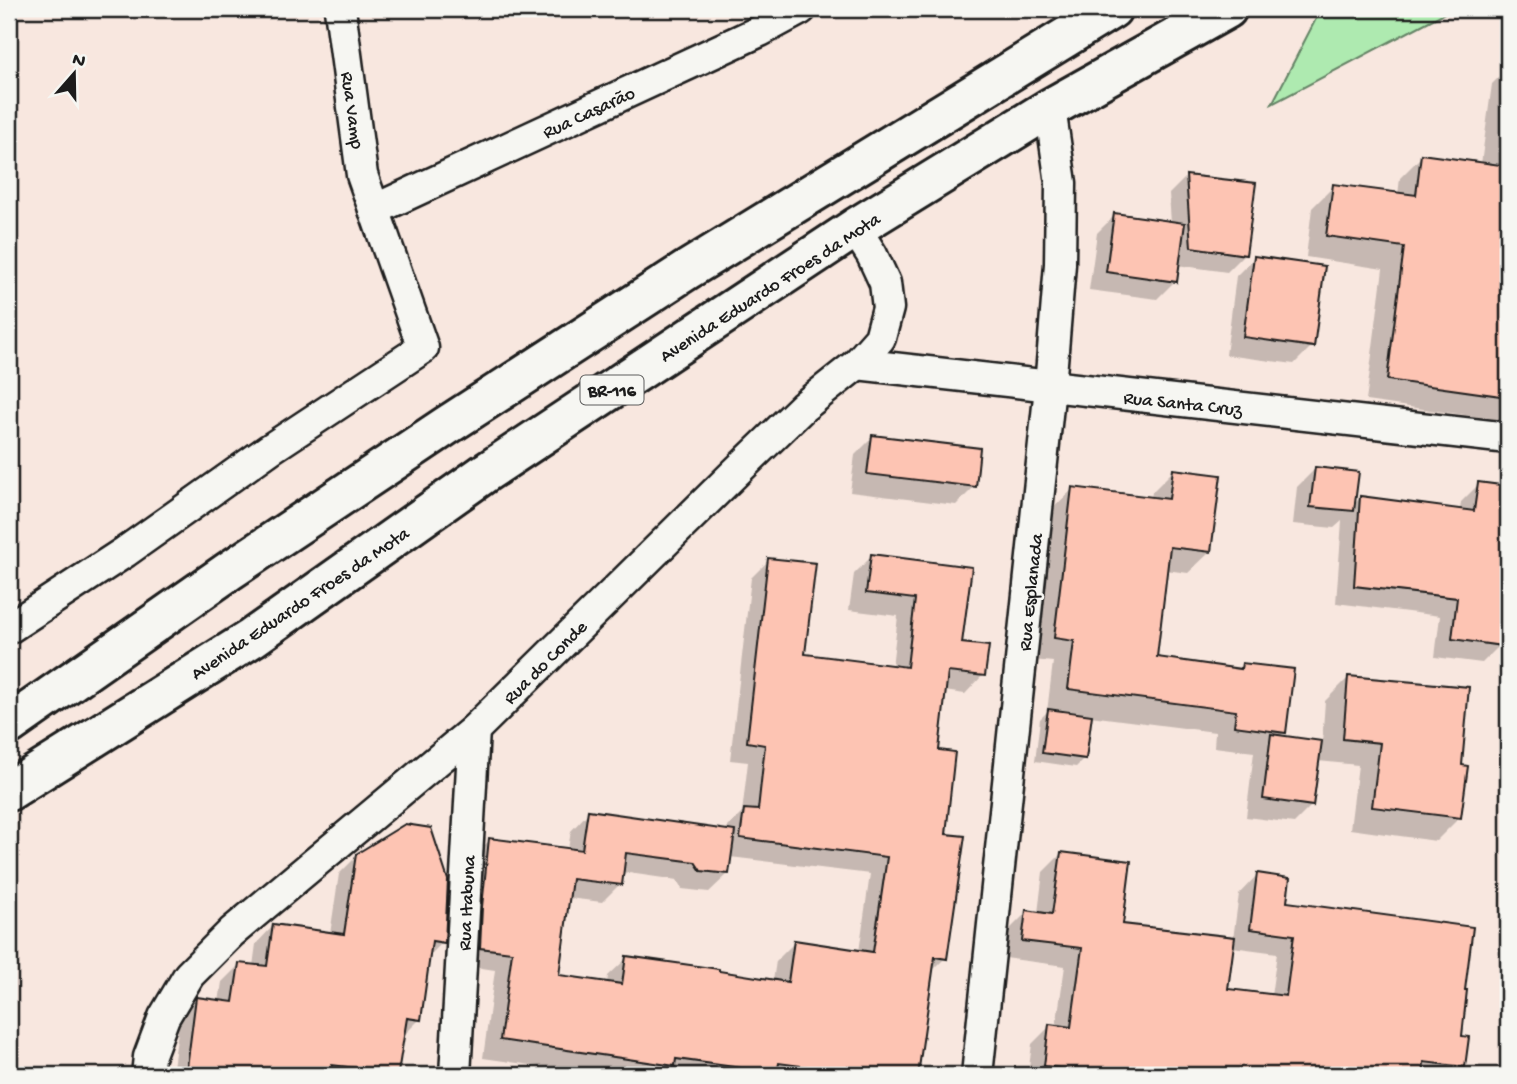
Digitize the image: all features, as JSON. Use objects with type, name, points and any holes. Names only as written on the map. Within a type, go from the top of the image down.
[{"type":"highway","points":[[9,725],[229,571],[687,270],[1112,9]]},
{"type":"highway","name":"Avenida Eduardo Froes da Mota","points":[[9,791],[252,638],[485,473],[855,228],[1050,108],[1227,9]]},
{"type":"street","name":"Rua Vamp","points":[[9,628],[423,348],[362,175],[340,9]]},
{"type":"street","name":"Rua Casarão","points":[[374,210],[760,31],[801,9]]},
{"type":"street","name":"Rua Esplanada","points":[[977,1075],[1050,387],[1060,264],[1061,183],[1050,108]]},
{"type":"street","name":"Rua do Conde","points":[[147,1075],[149,1057],[164,1017],[189,975],[232,932],[474,730],[803,407],[857,365],[880,338],[888,308],[886,283],[855,228]]},
{"type":"street","name":"Rua Santa Cruz","points":[[857,365],[1508,438]]},
{"type":"street","name":"Rua Itabuna","points":[[455,1075],[474,730]]},
{"type":"green space","points":[[1321,9],[1452,9],[1272,104]]},
{"type":"building","points":[[1421,154],[1508,166],[1508,397],[1387,380],[1404,247],[1326,236],[1333,184],[1416,195]]},
{"type":"building","points":[[1186,175],[1256,183],[1246,255],[1191,247]]},
{"type":"building","points":[[1114,213],[1185,223],[1177,282],[1106,272]]},
{"type":"building","points":[[1254,256],[1325,266],[1314,347],[1243,337]]},
{"type":"building","points":[[872,435],[980,448],[976,487],[867,474]]},
{"type":"building","points":[[1315,467],[1359,472],[1354,511],[1310,507]]},
{"type":"building","points":[[1173,469],[1221,475],[1211,552],[1170,547],[1157,657],[1241,669],[1242,663],[1294,669],[1286,733],[1234,726],[1236,711],[1068,689],[1074,641],[1054,638],[1072,487],[1169,499]]},
{"type":"building","points":[[1478,482],[1508,486],[1508,596],[1502,646],[1452,639],[1457,598],[1354,586],[1360,496],[1474,511]]},
{"type":"building","points":[[871,554],[972,567],[962,643],[989,646],[985,676],[948,672],[939,750],[955,752],[946,834],[965,836],[947,959],[935,957],[918,1075],[868,1075],[779,1063],[777,1073],[676,1059],[675,1066],[500,1040],[512,952],[480,948],[489,838],[582,850],[588,810],[735,831],[729,874],[701,871],[695,862],[626,853],[622,885],[572,879],[559,975],[622,984],[626,956],[788,982],[794,940],[873,952],[887,857],[740,838],[744,809],[758,810],[765,745],[747,742],[768,558],[816,563],[805,654],[907,667],[915,599],[866,593]]},
{"type":"building","points":[[1348,676],[1469,687],[1462,765],[1468,766],[1461,818],[1372,807],[1380,743],[1343,739]]},
{"type":"building","points":[[1048,709],[1092,715],[1086,759],[1042,753]]},
{"type":"building","points":[[1271,734],[1322,741],[1313,806],[1263,799]]},
{"type":"building","points":[[405,824],[431,828],[448,880],[445,943],[432,941],[421,1020],[407,1018],[398,1073],[332,1065],[330,1075],[186,1075],[196,997],[233,1002],[239,963],[267,966],[273,924],[344,934],[356,854]]},
{"type":"building","points":[[1061,852],[1131,861],[1123,924],[1235,937],[1228,989],[1286,996],[1294,935],[1250,929],[1257,873],[1290,878],[1287,902],[1473,927],[1462,1036],[1469,1037],[1465,1067],[1424,1062],[1423,1075],[1111,1075],[1044,1066],[1049,1024],[1071,1027],[1082,948],[1022,941],[1026,910],[1052,914]]}]
